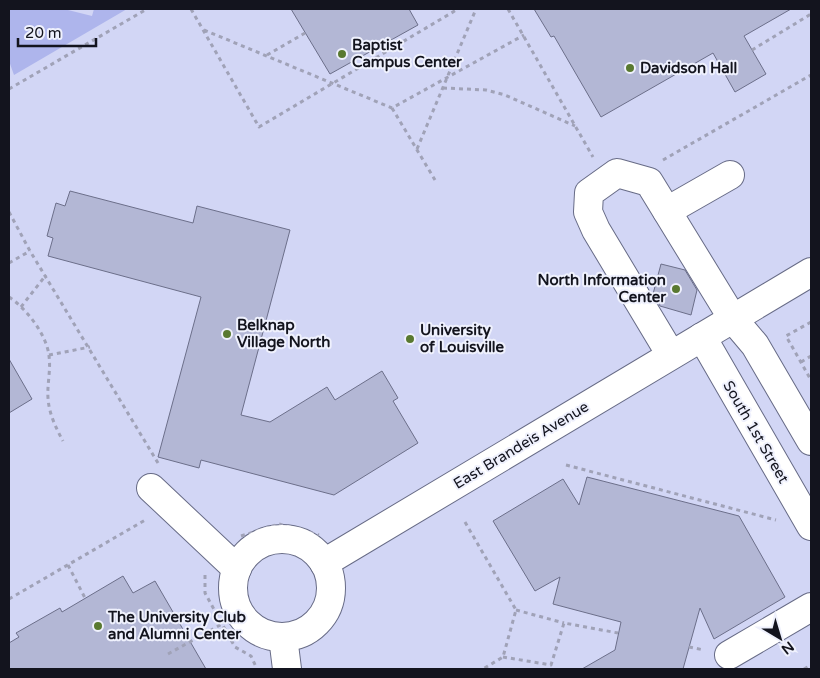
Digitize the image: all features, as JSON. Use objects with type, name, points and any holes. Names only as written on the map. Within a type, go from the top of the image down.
[{"type":"street","points":[[671,355],[596,230],[588,212],[589,193],[617,173],[649,182],[667,211],[717,328],[755,345],[811,441]]},
{"type":"street","points":[[667,211],[730,174]]},
{"type":"street","name":"East Brandeis Avenue","points":[[325,550],[461,469],[671,355],[811,272]]},
{"type":"street","name":"South 1st Street","points":[[717,328],[811,526]]},
{"type":"street","points":[[156,477],[237,569]]},
{"type":"street","points":[[286,539],[302,543],[315,551],[325,550],[331,591],[328,605],[321,618],[310,628],[297,634],[283,637],[266,634],[252,627],[241,615],[235,600],[233,585],[237,569],[245,556],[257,546],[271,540],[286,539]]},
{"type":"street","points":[[729,655],[811,607]]},
{"type":"street","points":[[283,637],[287,669]]},
{"type":"path","points":[[9,89],[147,9]]},
{"type":"path","points":[[191,9],[259,127],[458,9]]},
{"type":"path","points":[[417,149],[476,9]]},
{"type":"path","points":[[508,9],[596,164]]},
{"type":"path","points":[[752,50],[811,14]]},
{"type":"path","points":[[203,30],[392,108],[435,180]]},
{"type":"path","points":[[266,56],[305,33]]},
{"type":"path","points":[[392,108],[524,35]]},
{"type":"path","points":[[658,163],[811,75]]},
{"type":"path","points":[[443,88],[486,90],[505,95],[576,126]]},
{"type":"path","points":[[9,212],[30,251],[90,347],[140,434],[156,477]]},
{"type":"path","points":[[9,263],[30,251]]},
{"type":"path","points":[[21,307],[46,275]]},
{"type":"path","points":[[9,297],[21,307],[38,329],[49,355],[48,398],[50,412],[63,441]]},
{"type":"path","points":[[786,336],[811,322]]},
{"type":"path","points":[[780,331],[786,336],[811,380]]},
{"type":"path","points":[[49,355],[90,347]]},
{"type":"path","points":[[801,362],[811,356]]},
{"type":"path","points":[[566,465],[778,521]]},
{"type":"path","points":[[9,599],[154,515]]},
{"type":"path","points":[[465,522],[516,610],[564,623],[618,634]]},
{"type":"path","points":[[236,537],[279,524],[325,550]]},
{"type":"path","points":[[68,565],[86,598]]},
{"type":"path","points":[[205,573],[205,593],[235,647],[251,656],[257,669]]},
{"type":"path","points":[[503,657],[516,610]]},
{"type":"path","points":[[483,669],[503,657],[552,667],[564,623]]},
{"type":"path","points":[[168,654],[222,624]]},
{"type":"path","points":[[804,669],[811,665]]},
{"type":"shaded area","name":"University of Louisville","points":[[9,9],[811,9],[811,669],[9,669]]},
{"type":"shaded area","points":[[9,9],[64,9],[92,16],[94,9],[127,9],[14,75],[9,61]]},
{"type":"building","name":"Baptist Campus Center","points":[[291,9],[409,9],[418,25],[330,74]]},
{"type":"building","name":"Davidson Hall","points":[[534,9],[791,9],[744,36],[766,74],[735,92],[713,53],[601,117],[554,36],[551,37]]},
{"type":"building","name":"Belknap Village North","points":[[70,191],[193,223],[197,206],[290,230],[241,415],[270,422],[327,387],[335,400],[382,371],[398,398],[393,401],[418,443],[334,495],[201,460],[199,468],[158,457],[201,297],[48,256],[53,238],[47,236],[56,203],[65,206]]},
{"type":"building","name":"North Information Center","points":[[661,264],[685,270],[697,290],[691,315],[660,306],[653,294]]},
{"type":"building","points":[[9,359],[32,399],[9,413]]},
{"type":"building","points":[[587,477],[739,516],[785,597],[714,639],[700,608],[683,669],[582,669],[615,650],[621,622],[553,604],[560,577],[535,591],[493,521],[563,479],[579,505]]},
{"type":"building","name":"The University Club and Alumni Center","points":[[123,576],[133,593],[155,581],[206,669],[9,669],[9,643],[19,637],[16,633],[60,608],[62,612]]},
{"type":"place","name":"Baptist Campus Center","points":[[342,54]]},
{"type":"place","name":"Davidson Hall","points":[[630,68]]},
{"type":"place","name":"North Information Center","points":[[676,289]]},
{"type":"place","name":"Belknap Village North","points":[[227,334]]},
{"type":"place","name":"University of Louisville","points":[[410,339]]},
{"type":"place","name":"The University Club and Alumni Center","points":[[98,626]]}]
